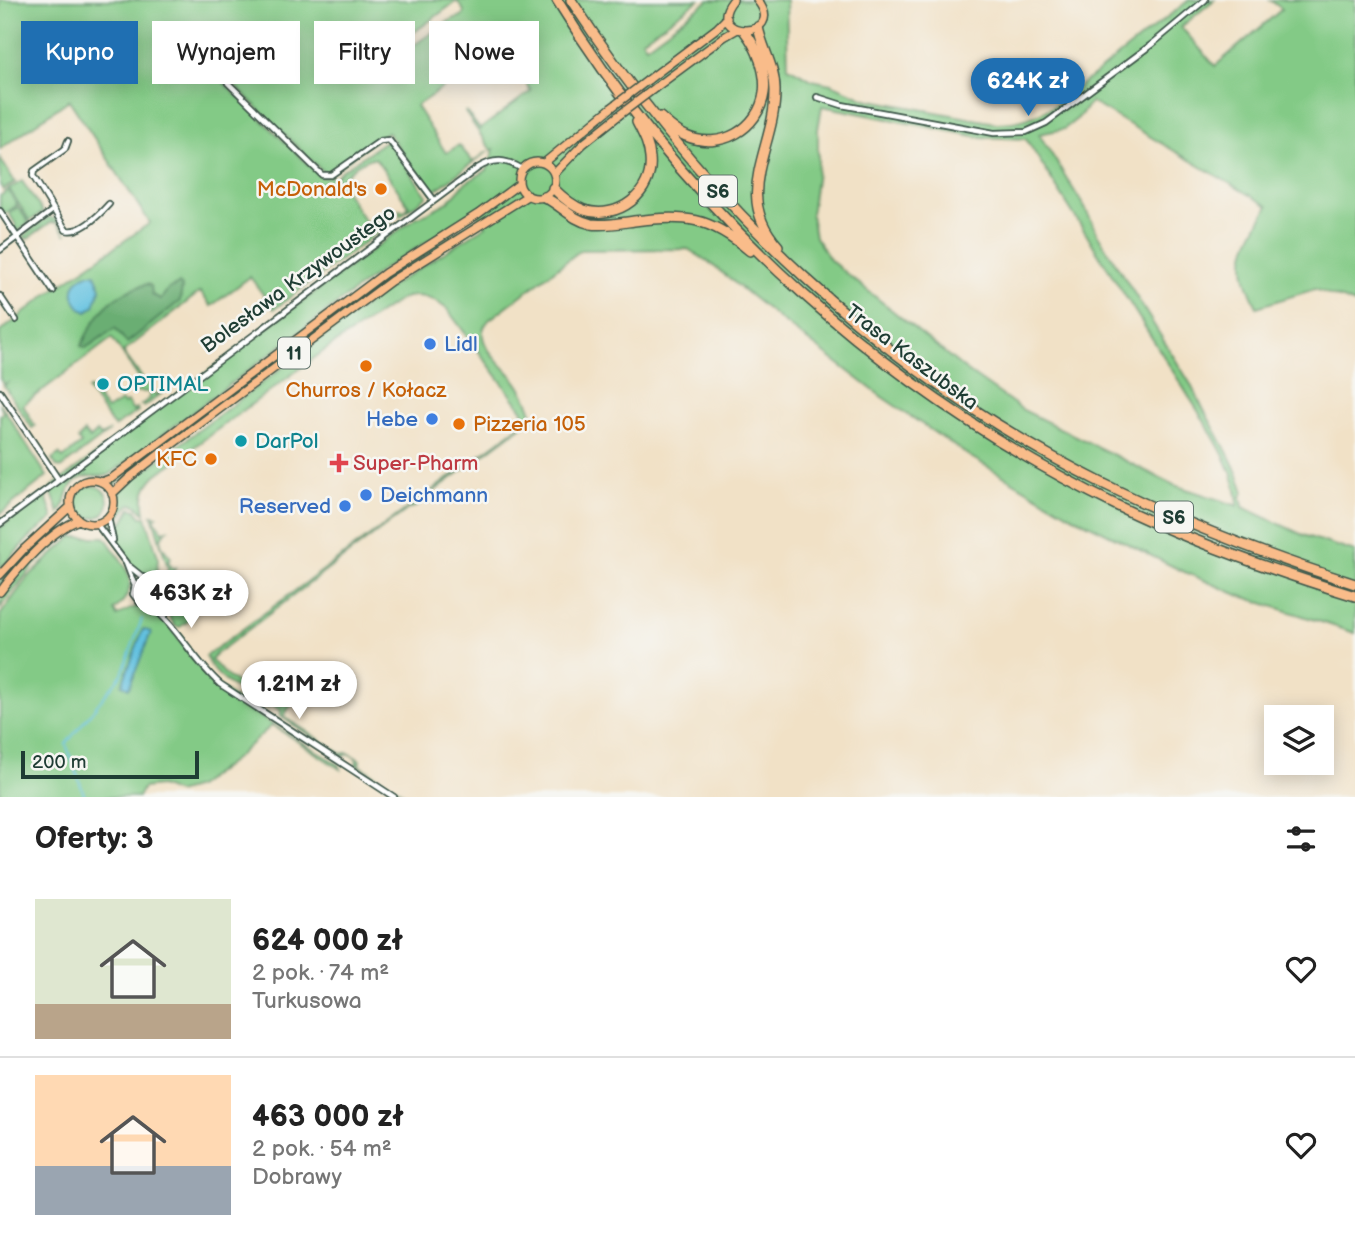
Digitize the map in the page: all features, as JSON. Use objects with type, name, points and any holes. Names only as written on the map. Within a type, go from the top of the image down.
[{"type":"highway","name":"Trasa Kaszubska","points":[[557,0],[623,97],[694,184],[775,268],[827,316],[895,370],[951,410],[1044,467],[1120,506],[1252,562],[1355,596]]},
{"type":"highway","name":"Trasa Kaszubska","points":[[571,0],[642,100],[716,189],[801,275],[909,364],[971,408],[1049,455],[1167,514],[1260,551],[1355,584]]},
{"type":"highway","points":[[758,27],[772,68],[775,93],[757,180],[756,203],[767,231],[801,275]]},
{"type":"highway","points":[[642,100],[670,126],[691,138],[718,140],[740,132],[757,113],[765,86],[760,61],[741,31]]},
{"type":"highway","points":[[553,188],[572,204],[594,212],[619,209],[639,194],[649,173],[650,155],[646,139],[623,97]]},
{"type":"highway","points":[[544,197],[574,218],[595,224],[669,217],[702,221],[733,236],[775,268]]},
{"type":"main road","points":[[544,163],[611,108],[718,28],[727,18],[727,9],[733,0]]},
{"type":"main road","points":[[554,174],[544,163],[532,162],[522,169],[519,184],[527,196],[544,197],[553,188],[554,174],[583,144],[618,116],[741,31],[758,27],[764,12],[757,0]]},
{"type":"main road","points":[[727,18],[741,31]]},
{"type":"main road","name":"11","points":[[0,575],[70,507],[71,494],[78,484],[112,478],[385,273],[478,214],[519,184]]},
{"type":"main road","name":"11","points":[[112,494],[170,446],[391,281],[527,196]]},
{"type":"main road","points":[[70,507],[79,520],[88,524],[108,517],[113,506],[112,494],[101,482]]},
{"type":"main road","points":[[0,592],[39,549],[71,523],[79,520]]},
{"type":"street","points":[[817,97],[842,105],[980,131],[1011,134],[1026,132],[1046,123],[1151,45],[1205,0]]},
{"type":"street","points":[[229,84],[321,175],[331,175],[380,141],[389,140],[434,200]]},
{"type":"street","points":[[68,141],[65,149],[34,171],[33,176],[66,230],[73,232],[100,214],[109,204]]},
{"type":"street","name":"Bolesława Krzywoustego","points":[[0,524],[478,168],[491,161],[505,161],[522,169]]},
{"type":"street","points":[[0,250],[53,210]]},
{"type":"street","points":[[0,211],[53,291]]},
{"type":"street","points":[[0,296],[16,320]]},
{"type":"street","points":[[0,392],[58,479]]},
{"type":"street","points":[[108,517],[114,544]]},
{"type":"street","points":[[96,523],[126,563],[135,585],[133,594],[136,600],[149,604],[157,597]]},
{"type":"street","points":[[126,563],[157,585],[157,597],[167,620]]},
{"type":"street","points":[[135,585],[145,578]]},
{"type":"street","points":[[149,604],[167,620],[219,684],[394,797]]},
{"type":"green space","points":[[0,0],[699,0],[642,40],[646,46],[709,0],[786,0],[788,67],[812,80],[831,84],[866,99],[995,123],[1027,118],[1057,104],[1189,0],[1214,0],[1181,27],[1215,66],[1282,9],[1270,0],[1355,0],[1355,304],[1315,289],[1257,307],[1245,277],[1245,255],[1253,233],[1268,206],[1091,102],[1078,118],[1064,129],[1039,134],[1190,383],[1239,478],[1244,492],[1241,496],[1243,507],[1303,535],[1355,552],[1355,633],[1238,595],[1180,570],[1072,516],[969,456],[882,397],[710,263],[688,249],[581,250],[489,320],[483,329],[486,346],[513,377],[530,406],[533,418],[421,501],[418,506],[408,509],[211,660],[228,677],[264,702],[282,705],[295,681],[306,686],[283,716],[342,754],[347,752],[360,760],[359,765],[409,797],[406,797],[356,765],[357,759],[348,753],[343,757],[280,716],[281,711],[271,704],[268,708],[232,686],[216,672],[206,656],[521,425],[523,411],[447,309],[425,297],[401,299],[325,350],[156,475],[145,492],[145,513],[131,504],[111,526],[124,486],[393,285],[486,226],[482,220],[389,279],[114,485],[111,483],[387,276],[480,217],[476,211],[382,270],[109,475],[85,477],[76,481],[72,484],[59,513],[50,488],[418,216],[448,202],[464,184],[487,170],[494,149],[491,150],[465,112],[480,129],[531,91],[526,84],[539,84],[539,21],[449,21],[463,16],[464,11],[457,1],[415,32],[415,21],[314,21],[314,84],[415,84],[415,44],[429,35],[429,84],[449,84],[416,106],[446,153],[459,145],[473,162],[488,151],[432,193],[387,132],[329,174],[323,172],[233,84],[300,84],[300,21],[152,21],[152,84],[225,84],[318,174],[323,177],[331,176],[337,183],[336,176],[340,172],[384,142],[389,142],[427,196],[400,216],[399,209],[405,211],[409,206],[376,159],[371,158],[358,164],[339,181],[365,221],[370,223],[387,216],[392,222],[274,309],[250,277],[211,306],[200,292],[123,352],[155,395],[170,387],[144,407],[141,405],[150,398],[149,392],[134,392],[133,386],[140,380],[112,338],[23,405],[35,426],[32,428],[4,386],[7,383],[3,384],[0,379],[0,332],[49,293],[150,223],[69,100],[0,149]],"holes":[[[822,106],[979,137],[1026,139],[1211,433],[1234,480],[1238,506],[1174,485],[1023,410],[966,370],[831,261],[815,237],[811,215]]]},
{"type":"green space","points":[[0,158],[15,182],[3,190],[0,185]]},
{"type":"green space","points":[[22,181],[43,212],[30,221],[9,189]]},
{"type":"green space","points":[[8,190],[17,205],[5,214],[0,208],[0,196]]},
{"type":"green space","points":[[18,207],[29,223],[17,232],[9,213]]},
{"type":"green space","points":[[48,217],[56,219],[66,235],[57,223],[51,222],[27,239],[23,236]]},
{"type":"green space","points":[[147,284],[151,286],[152,295],[161,299],[168,289],[179,284],[182,287],[180,301],[127,343],[115,328],[86,348],[81,346],[106,306],[123,293]]},
{"type":"green space","points":[[90,388],[107,410],[121,401],[124,404],[127,402],[133,411],[137,408],[138,411],[114,427],[88,390]]},
{"type":"green space","points":[[0,403],[47,476],[0,514],[0,415],[3,413]]},
{"type":"green space","points":[[110,431],[61,468],[57,467],[52,459],[59,454],[63,458],[81,444],[78,439],[84,432],[90,439],[97,432],[101,436]]},
{"type":"green space","points":[[92,486],[104,490],[108,502],[104,514],[92,518],[80,514],[76,502],[80,490]]},
{"type":"green space","points":[[45,492],[53,518],[29,538],[0,569],[0,528]]},
{"type":"green space","points":[[131,508],[141,517],[146,517],[158,557],[157,571],[150,576],[131,565],[113,532],[124,521]]},
{"type":"green space","points":[[152,515],[157,516],[154,519],[163,531],[167,530],[161,541],[171,558],[168,561],[173,569],[177,567],[171,579],[172,586],[193,617],[180,627],[175,626],[161,602],[168,568]]},
{"type":"green space","points":[[58,523],[60,526],[16,567],[0,586],[0,581],[34,544]]},
{"type":"green space","points":[[64,532],[67,536],[34,565],[0,608],[7,588],[16,577]]},
{"type":"green space","points":[[72,537],[105,537],[124,565],[130,583],[129,591],[124,601],[114,610],[117,616],[139,606],[148,607],[160,616],[201,669],[221,688],[270,723],[338,764],[340,769],[272,725],[236,758],[197,787],[177,793],[160,786],[143,788],[138,797],[0,797],[0,615],[28,577]]},
{"type":"green space","points":[[146,582],[154,587],[155,591],[150,599],[146,600],[138,595],[137,591],[142,583]]},
{"type":"water","points":[[88,274],[95,274],[101,288],[94,306],[87,312],[77,304],[74,292],[77,281]]},
{"type":"water","points":[[143,629],[151,632],[129,688],[122,685]]},
{"type":"waterway","points":[[85,797],[66,744],[122,674],[142,619]]},
{"type":"place","name":"McDonald's","points":[[381,189]]},
{"type":"place","name":"Lidl","points":[[430,344]]},
{"type":"place","name":"Churros / Kołacz","points":[[366,366]]},
{"type":"place","name":"OPTIMAL","points":[[103,384]]},
{"type":"place","name":"Hebe","points":[[432,419]]},
{"type":"place","name":"Pizzeria 105","points":[[459,424]]},
{"type":"place","name":"DarPol","points":[[241,441]]},
{"type":"place","name":"KFC","points":[[211,459]]},
{"type":"place","name":"Super-Pharm","points":[[339,463]]},
{"type":"place","name":"Deichmann","points":[[366,495]]},
{"type":"place","name":"Reserved","points":[[345,506]]}]
